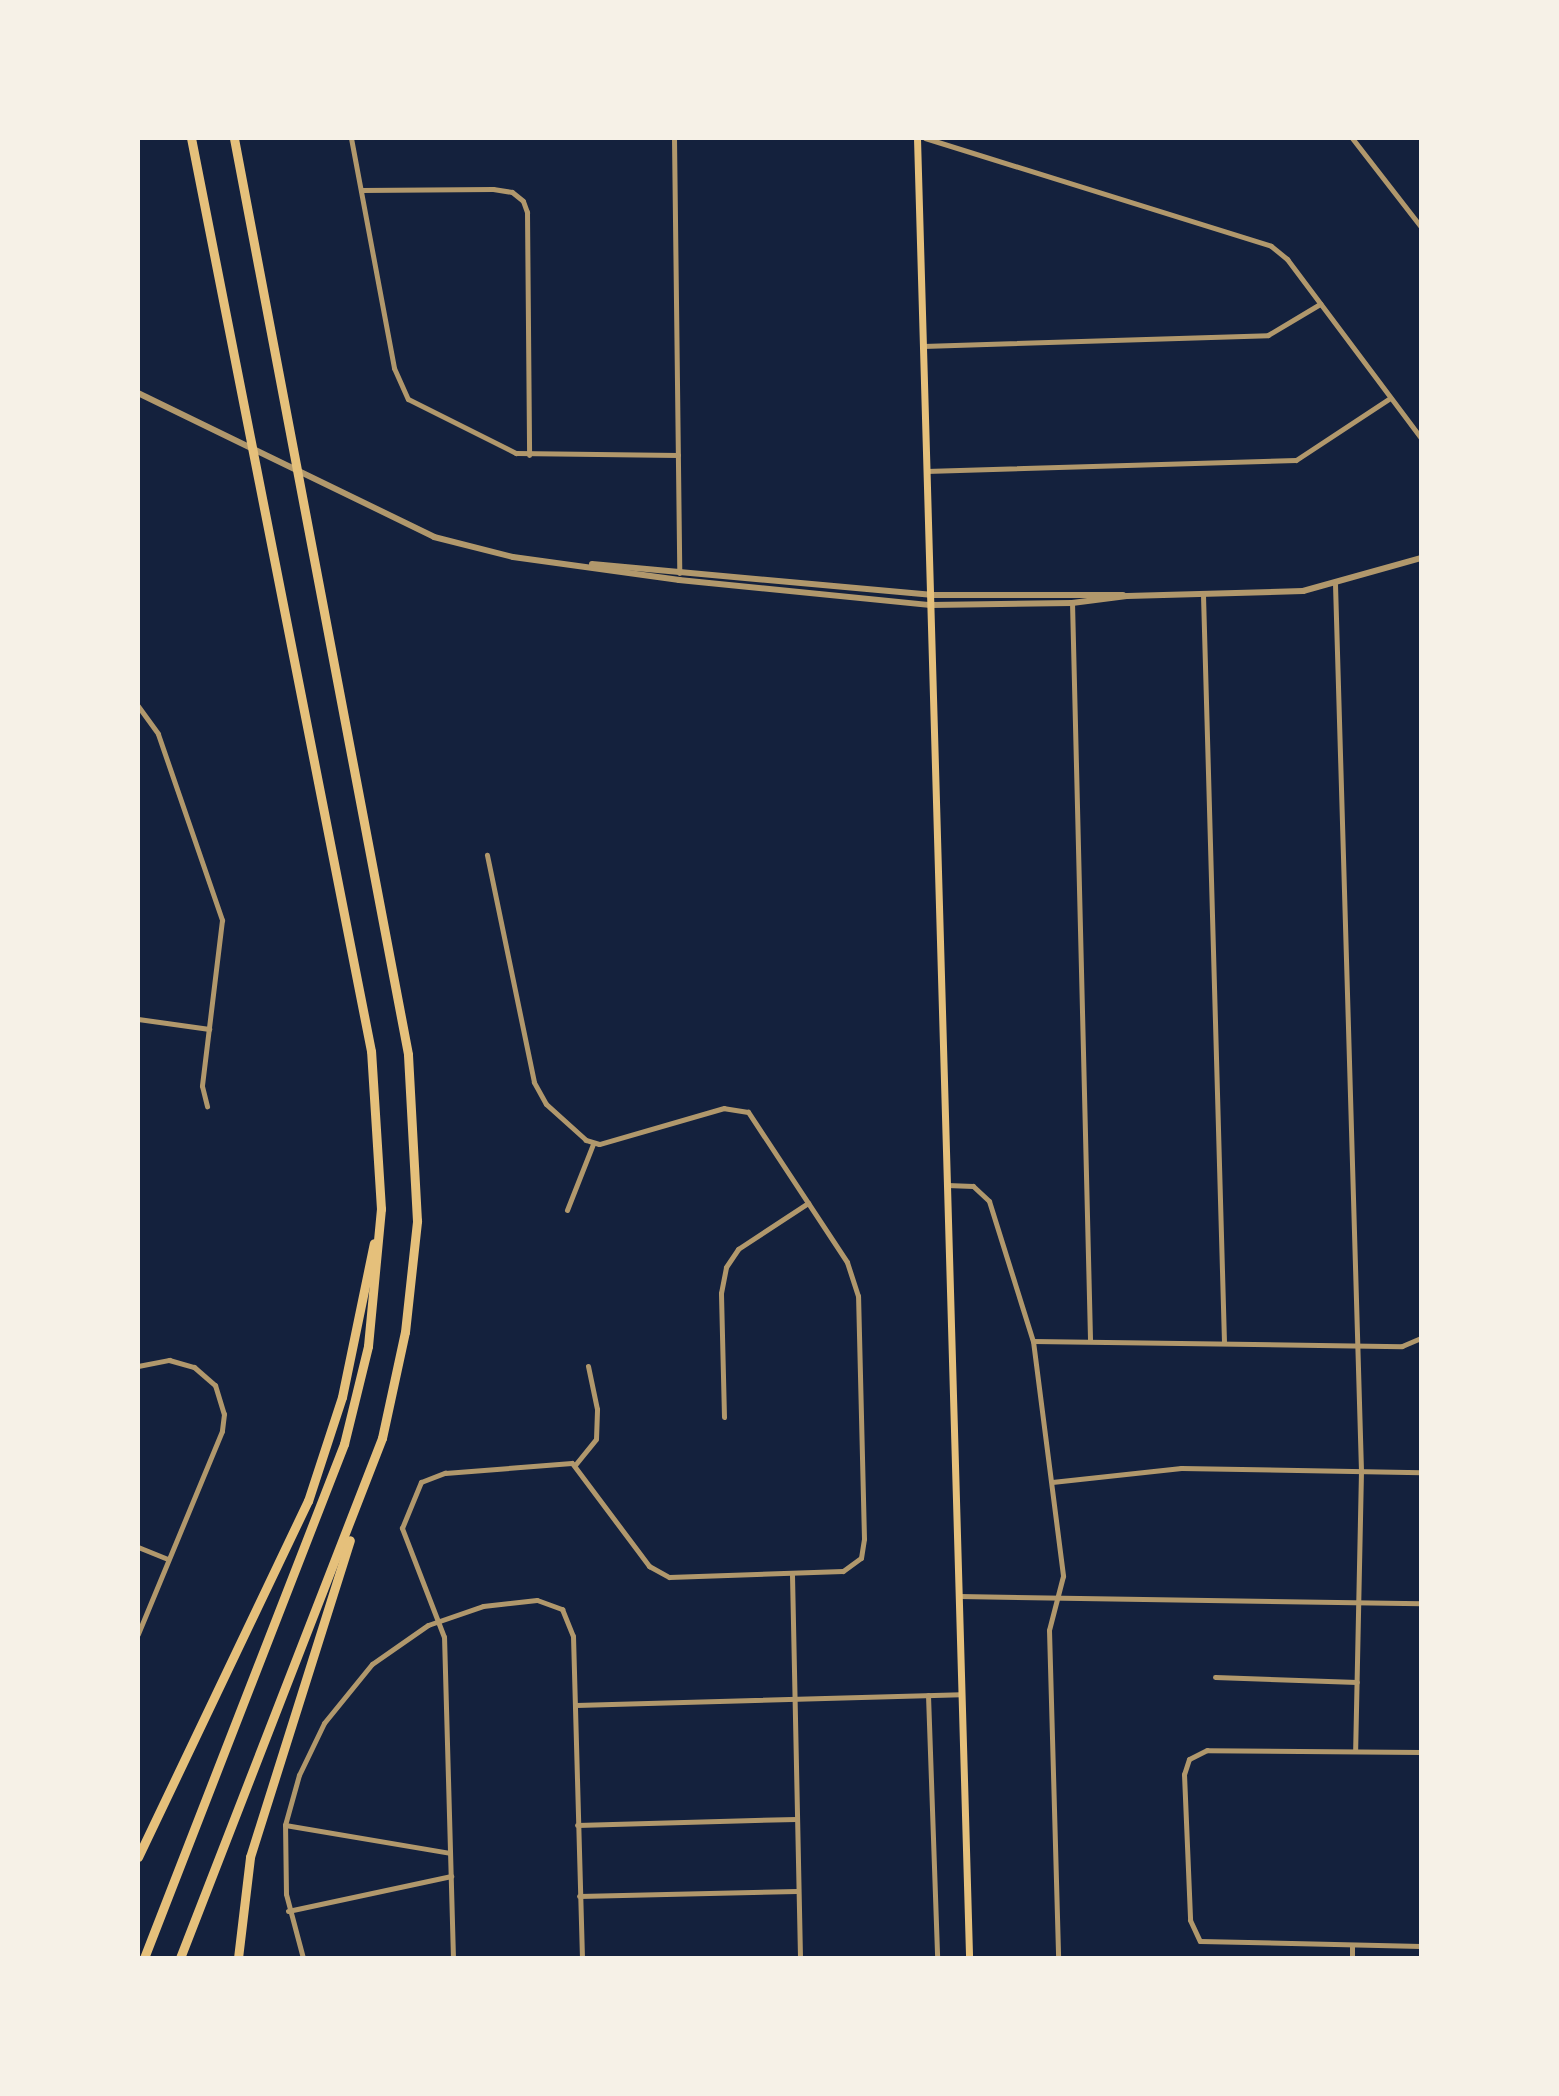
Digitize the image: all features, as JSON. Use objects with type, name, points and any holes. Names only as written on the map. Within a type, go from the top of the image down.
[{"type":"highway","points":[[144,1958],[344,1444],[368,1346],[381,1209],[371,1051],[191,138]]},
{"type":"highway","points":[[234,138],[412,1087],[417,1164],[413,1275],[394,1392],[334,1597],[253,1844],[240,1908],[238,1958]]},
{"type":"highway","points":[[138,1857],[308,1501],[342,1397],[381,1209]]},
{"type":"highway","points":[[180,1958],[357,1510]]},
{"type":"main road","points":[[917,138],[969,1958]]},
{"type":"street","points":[[351,138],[394,368],[404,395],[485,442],[529,455],[678,455]]},
{"type":"street","points":[[674,138],[679,580]]},
{"type":"street","points":[[925,138],[1257,239],[1287,259],[1421,438]]},
{"type":"street","points":[[1352,138],[1421,227]]},
{"type":"street","points":[[361,190],[493,189],[512,192],[523,201],[529,455]]},
{"type":"street","points":[[923,346],[1268,335],[1320,304]]},
{"type":"street","points":[[138,393],[341,493],[459,544],[679,580],[931,605],[1072,603],[1127,596]]},
{"type":"street","points":[[926,471],[1296,460],[1390,398]]},
{"type":"street","points":[[589,565],[679,570],[931,595],[1127,596],[1303,591],[1421,558]]},
{"type":"street","points":[[1335,584],[1361,1471],[1361,1602],[1355,1750]]},
{"type":"street","points":[[1072,594],[1090,1341]]},
{"type":"street","points":[[1203,595],[1224,1343]]},
{"type":"street","points":[[138,706],[158,734],[222,920],[202,1086],[207,1106]]},
{"type":"street","points":[[487,855],[537,1090],[546,1104],[593,1144]]},
{"type":"street","points":[[138,1019],[209,1029]]},
{"type":"street","points":[[453,1958],[441,1618],[403,1533],[409,1502],[421,1482],[445,1473],[563,1461],[575,1465],[655,1572],[679,1577],[843,1571],[856,1565],[864,1539],[858,1296],[847,1262],[762,1127],[741,1109],[724,1108],[593,1144]]},
{"type":"street","points":[[567,1210],[593,1144]]},
{"type":"street","points":[[946,1185],[973,1186],[986,1196],[1033,1341],[1063,1576],[1049,1630],[1058,1958]]},
{"type":"street","points":[[724,1417],[721,1293],[726,1267],[738,1249],[808,1203]]},
{"type":"street","points":[[1033,1341],[1402,1346],[1421,1338]]},
{"type":"street","points":[[138,1366],[160,1360],[187,1363],[215,1385],[224,1407],[222,1431],[138,1634]]},
{"type":"street","points":[[575,1465],[596,1439],[588,1366]]},
{"type":"street","points":[[1052,1482],[1181,1468],[1421,1472]]},
{"type":"street","points":[[138,1547],[168,1559]]},
{"type":"street","points":[[792,1575],[800,1958]]},
{"type":"street","points":[[959,1596],[1421,1603]]},
{"type":"street","points":[[303,1958],[288,1911],[285,1825],[308,1753],[340,1701],[372,1664],[441,1618],[500,1603],[554,1603],[570,1621],[576,1705],[582,1958]]},
{"type":"street","points":[[1215,1677],[1357,1682]]},
{"type":"street","points":[[576,1705],[961,1694]]},
{"type":"street","points":[[928,1695],[937,1958]]},
{"type":"street","points":[[1421,1752],[1200,1751],[1189,1759],[1184,1774],[1190,1920],[1196,1938],[1209,1943],[1421,1946]]},
{"type":"street","points":[[577,1825],[796,1819]]},
{"type":"street","points":[[285,1825],[450,1853]]},
{"type":"street","points":[[288,1911],[451,1876]]},
{"type":"street","points":[[579,1896],[797,1891]]},
{"type":"street","points":[[1352,1945],[1352,1958]]}]
